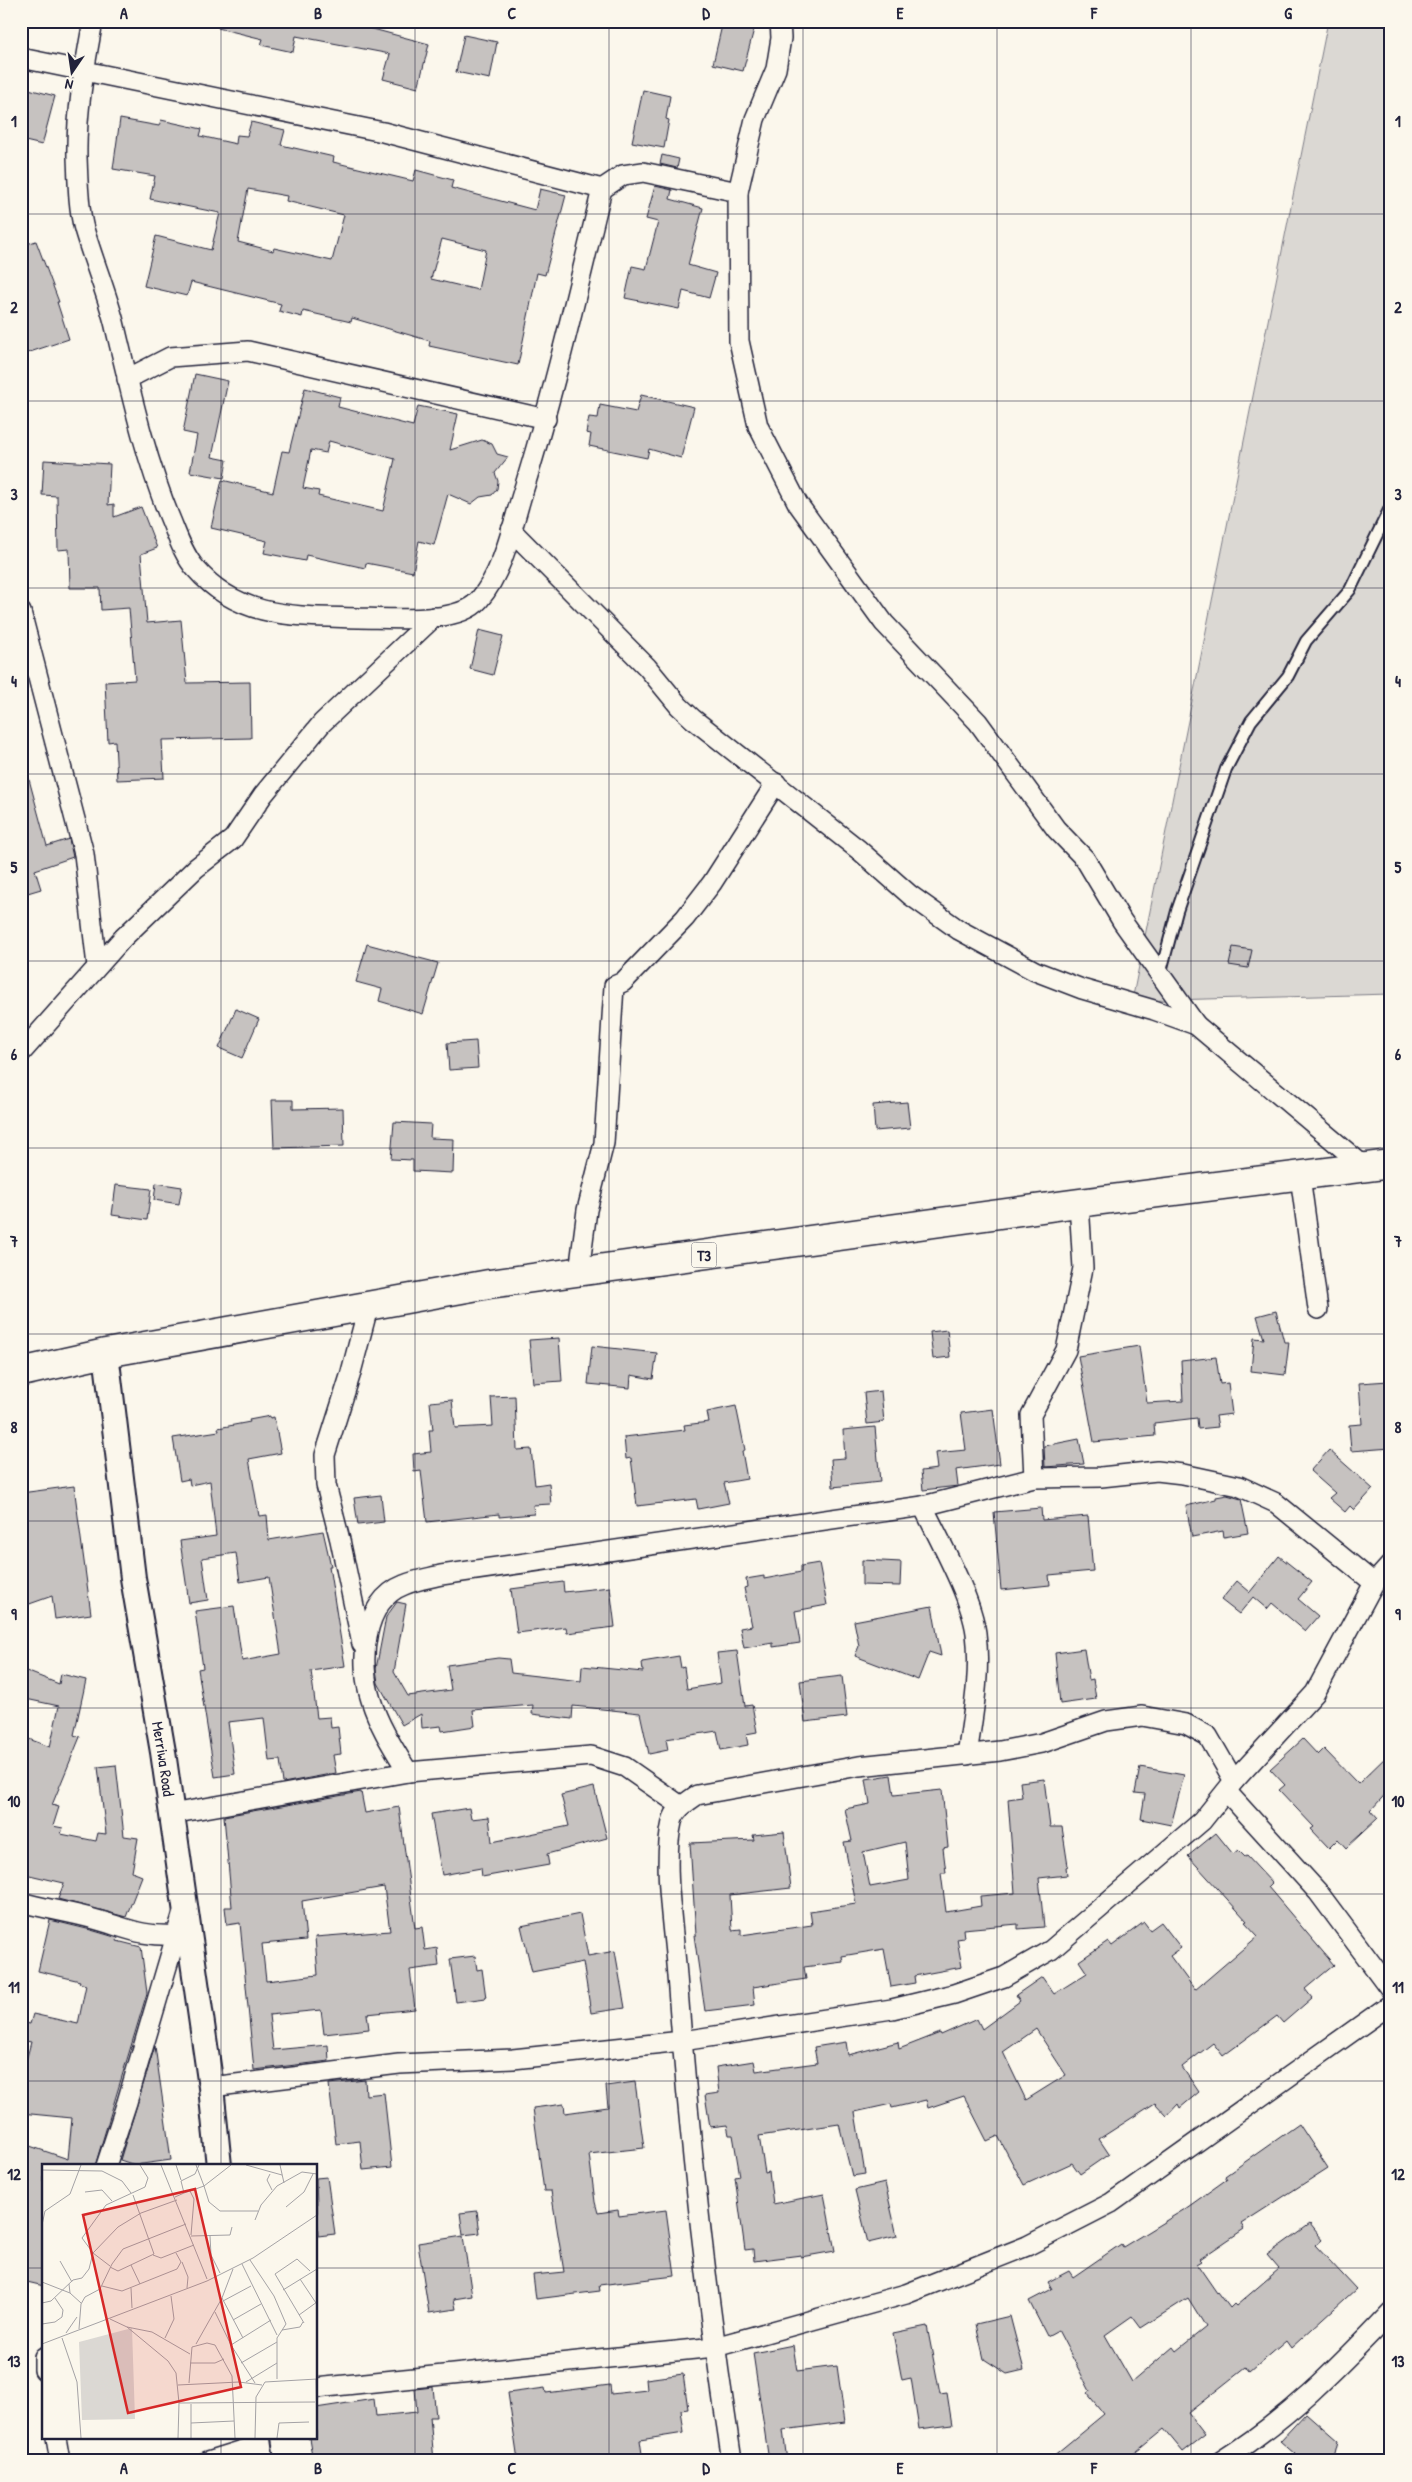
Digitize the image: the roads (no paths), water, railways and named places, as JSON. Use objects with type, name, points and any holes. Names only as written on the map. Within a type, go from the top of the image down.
[{"type":"highway","name":"T3","points":[[21,1372],[106,1353],[369,1304],[489,1284],[1079,1202],[1379,1166]]},
{"type":"street","points":[[94,21],[84,71],[77,155],[83,225],[113,319],[127,379],[162,500],[180,542],[195,568],[218,589],[246,605],[280,615],[399,619],[434,617],[465,610],[473,606],[480,599],[499,564],[546,419],[602,188],[623,175],[643,172],[738,192]]},
{"type":"street","points":[[780,21],[782,38],[776,69],[755,119],[738,192],[739,341],[758,426],[798,504],[884,623],[978,722],[1056,829],[1085,859],[1122,922],[1196,1025],[1379,1166]]},
{"type":"street","points":[[21,58],[382,132],[602,188]]},
{"type":"street","points":[[127,379],[170,357],[248,351],[546,419]]},
{"type":"street","points":[[511,530],[647,667],[680,706],[709,733],[776,783],[910,895],[958,930],[1036,971],[1082,989],[1154,1010],[1196,1025]]},
{"type":"street","points":[[21,612],[84,854],[97,966]]},
{"type":"street","points":[[21,1053],[97,966],[157,904],[196,868],[233,839],[263,795],[322,723],[434,617]]},
{"type":"street","points":[[580,1272],[587,1210],[604,1143],[614,986],[623,982],[685,918],[712,883],[776,783]]},
{"type":"street","points":[[1300,1176],[1318,1309]]},
{"type":"street","points":[[1034,1478],[1031,1415],[1066,1350],[1082,1268],[1079,1202]]},
{"type":"street","points":[[369,1304],[350,1376],[325,1455],[326,1485],[340,1540],[363,1649],[370,1699],[393,1748],[408,1772]]},
{"type":"street","name":"Merriwa Road","points":[[106,1353],[134,1578],[163,1752],[211,2087],[219,2164]]},
{"type":"street","points":[[363,1649],[372,1618],[383,1599],[402,1585],[441,1575],[923,1506],[1034,1478],[1101,1476],[1157,1471],[1183,1474],[1239,1486],[1276,1503],[1374,1583]]},
{"type":"street","points":[[923,1506],[971,1610],[976,1632],[977,1684],[967,1755]]},
{"type":"street","points":[[211,2087],[399,2064],[513,2059],[682,2042],[892,2010],[954,1994],[1004,1977],[1051,1950],[1095,1915],[1202,1821],[1230,1786],[1315,1693],[1374,1583],[1391,1564]]},
{"type":"street","points":[[732,2461],[715,2347],[682,2042],[668,1852],[673,1820],[681,1806],[697,1794],[816,1773],[967,1755],[1042,1743],[1106,1721],[1142,1716],[1186,1724],[1208,1736],[1230,1786],[1318,1892],[1391,1990]]},
{"type":"street","points":[[171,1814],[408,1772],[591,1756],[626,1766],[681,1806]]},
{"type":"street","points":[[21,1902],[94,1919],[141,1934],[156,1936],[177,1934]]},
{"type":"street","points":[[107,2164],[117,2136],[184,1908]]},
{"type":"street","points":[[318,2388],[715,2347],[906,2294],[1027,2246],[1110,2203],[1391,2004]]},
{"type":"street","points":[[1221,2461],[1256,2438],[1308,2396],[1391,2312]]},
{"type":"street","points":[[56,2440],[60,2461]]},
{"type":"street","points":[[208,2461],[259,2448]]},
{"type":"lane","points":[[1160,976],[1176,911],[1226,769],[1251,721],[1288,676],[1306,641],[1350,590],[1391,506]]}]
